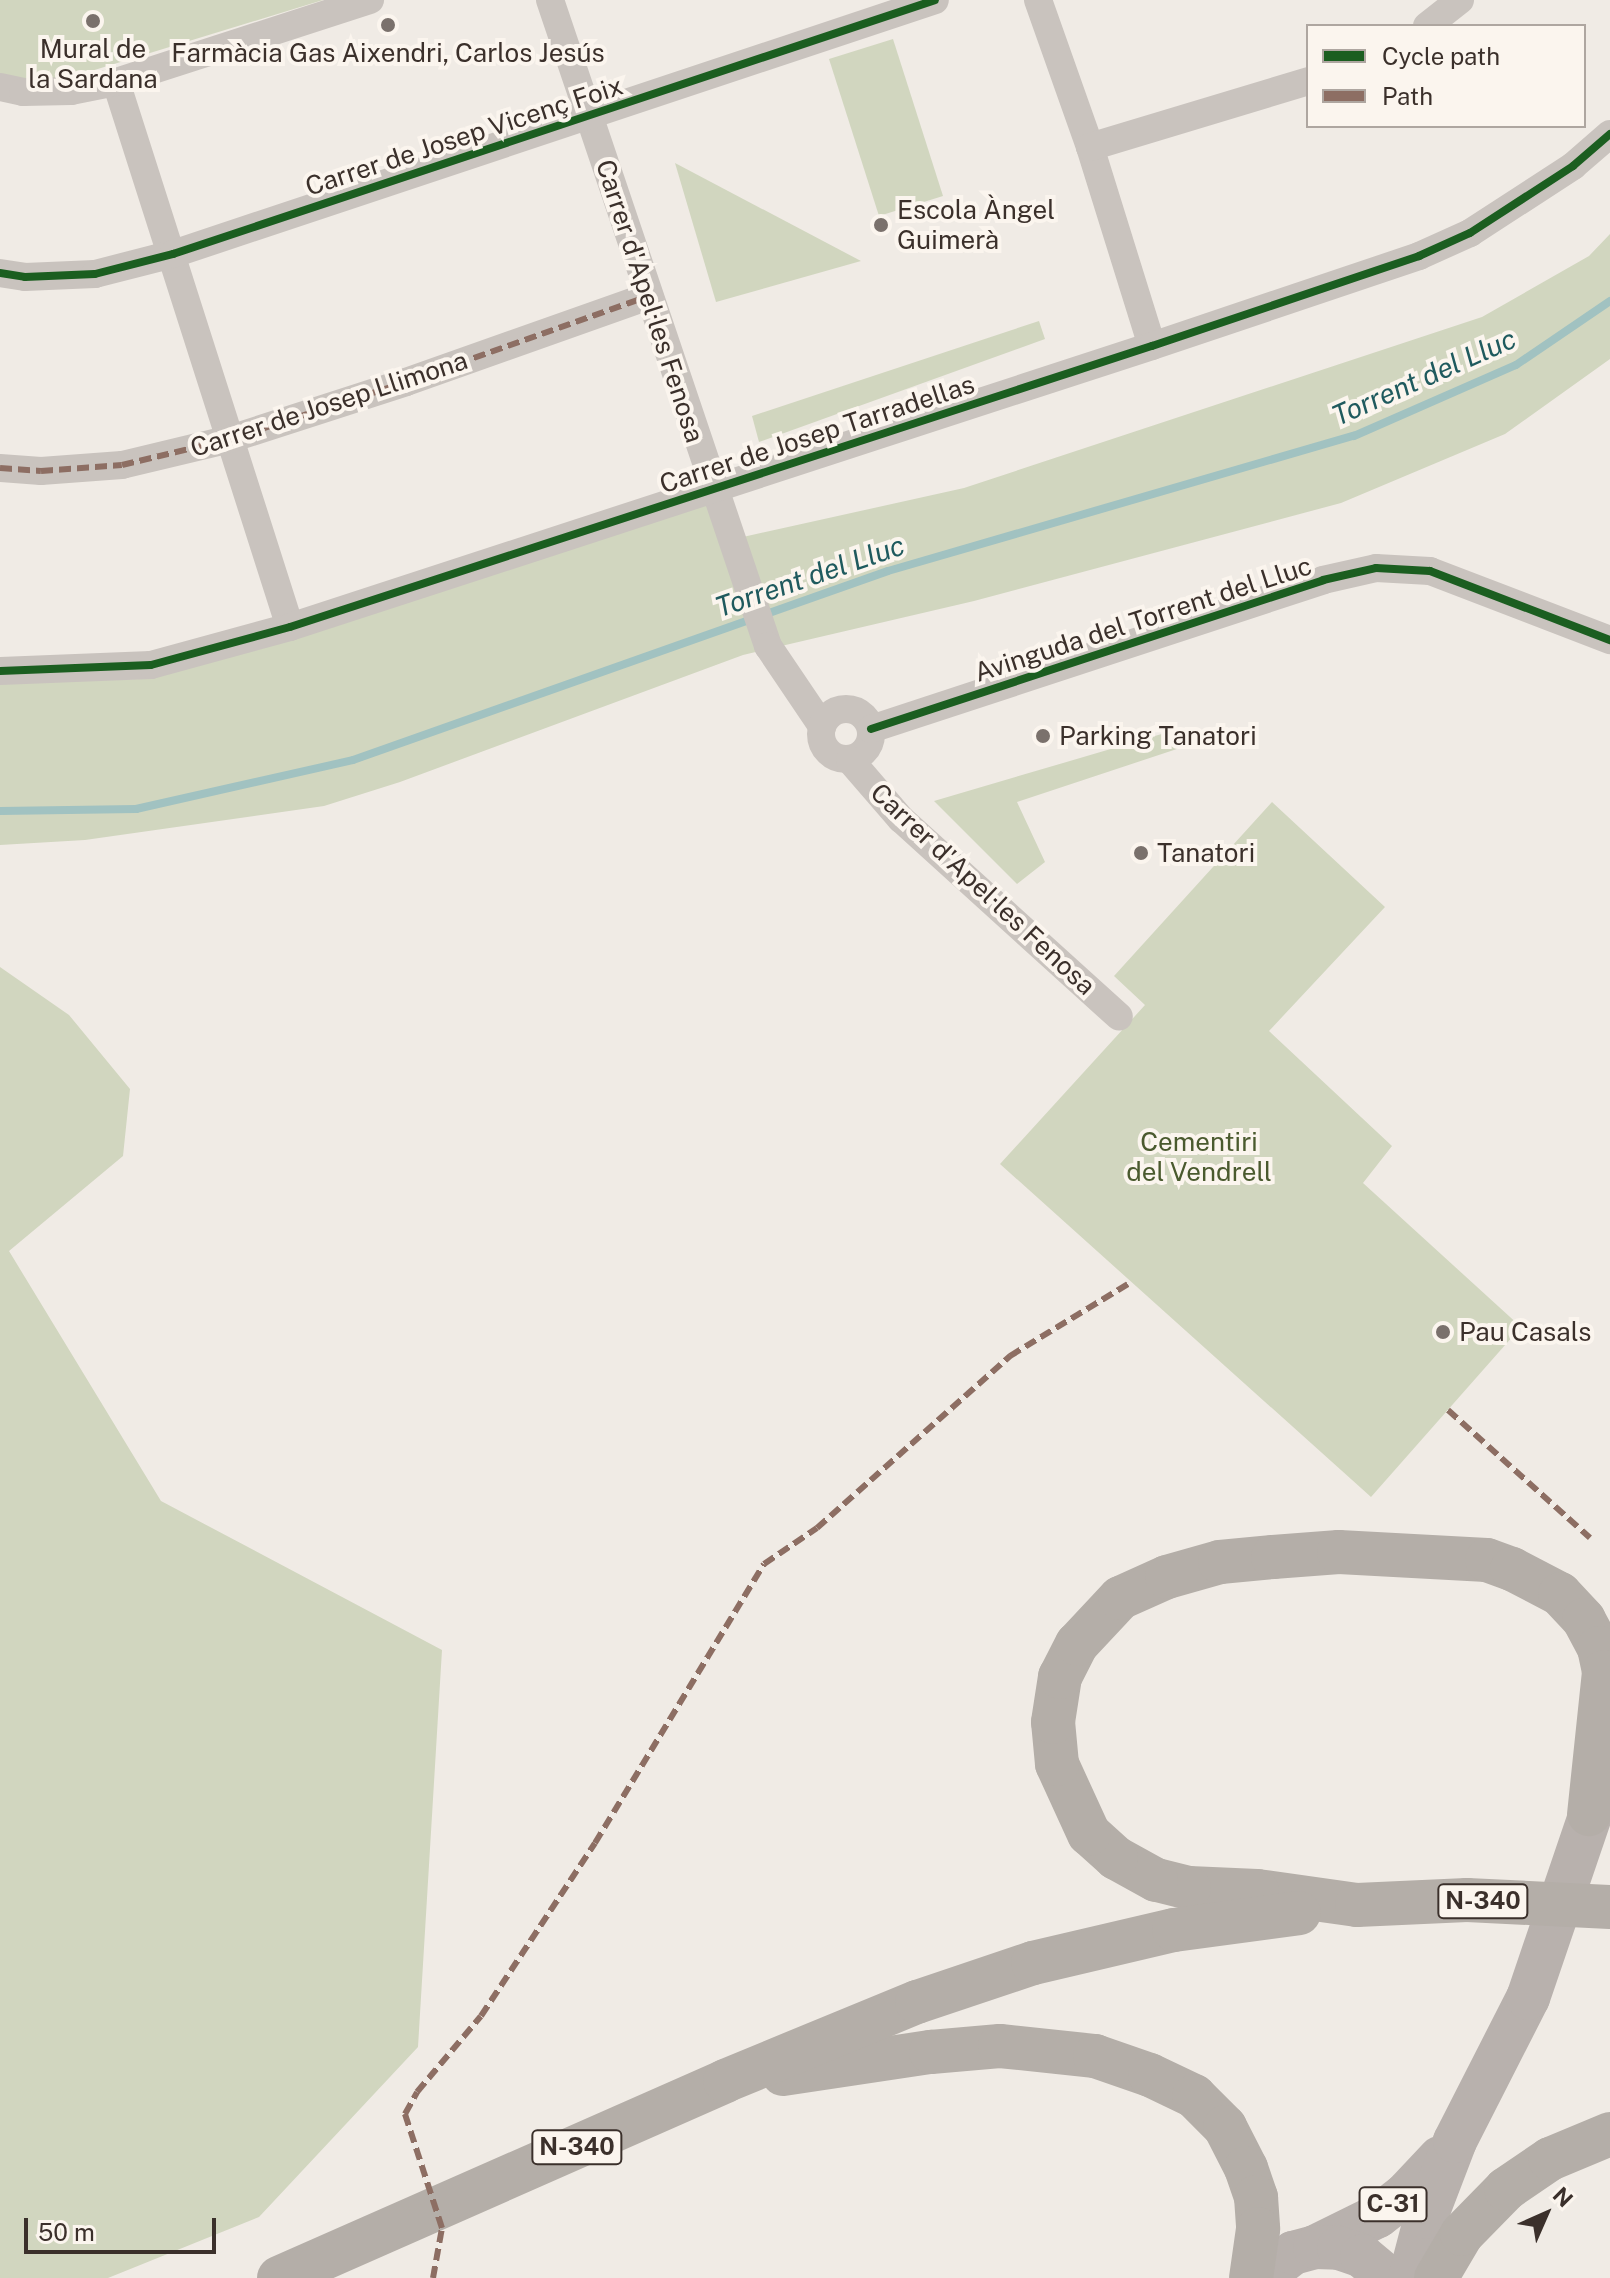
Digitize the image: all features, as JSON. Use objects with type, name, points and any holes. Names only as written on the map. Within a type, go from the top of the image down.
[{"type":"highway","points":[[1357,1905],[1257,1891],[1189,1888],[1156,1880],[1116,1858],[1089,1834],[1057,1764],[1053,1722],[1060,1677],[1077,1644],[1120,1598],[1167,1577],[1220,1562],[1339,1552],[1487,1560],[1512,1569],[1560,1594],[1584,1620],[1599,1648],[1604,1672],[1589,1814]]},
{"type":"highway","name":"N-340","points":[[279,2278],[725,2081],[917,2002],[1033,1963],[1174,1930],[1357,1905],[1467,1900],[1610,1907]]},
{"type":"highway","points":[[725,2081],[931,2052],[1000,2046],[1095,2056],[1150,2075],[1194,2096],[1225,2127],[1246,2168],[1256,2197],[1258,2229],[1251,2278]]},
{"type":"highway","name":"C-31","points":[[1436,2278],[1462,2234],[1506,2189],[1550,2159],[1610,2134]]},
{"type":"main road","name":"C-31","points":[[1410,2278],[1426,2217],[1455,2141],[1528,1998],[1610,1758]]},
{"type":"main road","name":"C-31","points":[[1261,2278],[1293,2253],[1315,2247],[1365,2223],[1405,2195],[1455,2141]]},
{"type":"main road","name":"C-31","points":[[1315,2247],[1339,2248],[1362,2256],[1388,2278]]},
{"type":"street","points":[[0,87],[23,92],[71,91],[116,82],[370,0]]},
{"type":"street","name":"Carrer d'Apel·les Fenosa","points":[[550,0],[768,646],[822,726]]},
{"type":"street","name":"Carrer de Josep Vicenç Foix","points":[[0,273],[25,277],[95,274],[173,254],[935,0]]},
{"type":"street","points":[[1038,0],[1090,147],[1152,346]]},
{"type":"street","points":[[1430,24],[1460,0]]},
{"type":"street","points":[[116,82],[290,627]]},
{"type":"street","points":[[1090,147],[1306,82]]},
{"type":"street","name":"Carrer de Josep Tarradellas","points":[[0,671],[151,665],[290,627],[1152,346],[1419,256],[1470,233],[1563,174],[1610,134]]},
{"type":"street","name":"Carrer de Josep Llimona","points":[[0,468],[41,471],[122,465],[230,439],[406,382],[649,296]]},
{"type":"street","name":"Avinguda del Torrent del Lluc","points":[[871,729],[1323,580],[1376,568],[1430,571],[1610,640]]},
{"type":"street","points":[[847,709],[863,715],[871,729],[864,752],[850,760],[833,757],[820,735],[822,726],[832,713],[847,709]]},
{"type":"street","name":"Carrer d'Apel·les Fenosa","points":[[850,760],[901,819],[1119,1017]]},
{"type":"green space","points":[[0,0],[323,0],[39,87],[0,78]]},
{"type":"green space","points":[[893,39],[943,196],[879,216],[829,59]]},
{"type":"green space","points":[[675,163],[861,261],[716,302]]},
{"type":"green space","points":[[1610,234],[1610,359],[1505,434],[1341,503],[974,601],[743,655],[400,782],[324,806],[85,840],[0,845],[0,681],[143,679],[714,491],[734,539],[964,488],[1482,317],[1589,256]]},
{"type":"green space","points":[[1039,321],[1045,339],[759,442],[752,416]]},
{"type":"green space","points":[[1182,728],[1198,742],[1017,802],[1045,862],[1017,884],[934,801]]},
{"type":"green space","name":"Cementiri del Vendrell","points":[[1272,802],[1385,907],[1269,1031],[1392,1146],[1363,1183],[1521,1327],[1371,1497],[1000,1164],[1145,1005],[1114,976]]},
{"type":"green space","points":[[0,967],[69,1015],[130,1089],[123,1156],[9,1251],[161,1501],[442,1650],[418,2047],[259,2217],[108,2278],[0,2278]]},
{"type":"waterway","name":"Torrent del Lluc","points":[[0,811],[136,809],[353,760],[888,571],[1354,436],[1516,365],[1610,301]]},
{"type":"marked path","points":[[0,468],[41,471],[122,465],[230,439],[406,382],[649,296]]},
{"type":"marked path","points":[[433,2278],[442,2228],[405,2114],[417,2092],[481,2016],[595,1843],[764,1564],[817,1528],[1010,1356],[1128,1284]]},
{"type":"marked path","points":[[1448,1410],[1590,1538]]},
{"type":"cycle path","points":[[0,273],[25,277],[95,274],[173,254],[935,0]]},
{"type":"cycle path","points":[[0,671],[151,665],[290,627],[1152,346],[1419,256],[1470,233],[1573,166],[1610,134]]},
{"type":"cycle path","points":[[871,729],[1323,580],[1376,568],[1430,571],[1610,640]]},
{"type":"place","name":"Mural de la Sardana","points":[[93,21]]},
{"type":"place","name":"Farmàcia Gas Aixendri, Carlos Jesús","points":[[388,25]]},
{"type":"place","name":"Escola Àngel Guimerà","points":[[881,225]]},
{"type":"place","name":"Parking Tanatori","points":[[1043,736]]},
{"type":"place","name":"Tanatori","points":[[1141,853]]},
{"type":"place","name":"Pau Casals","points":[[1443,1332]]}]
